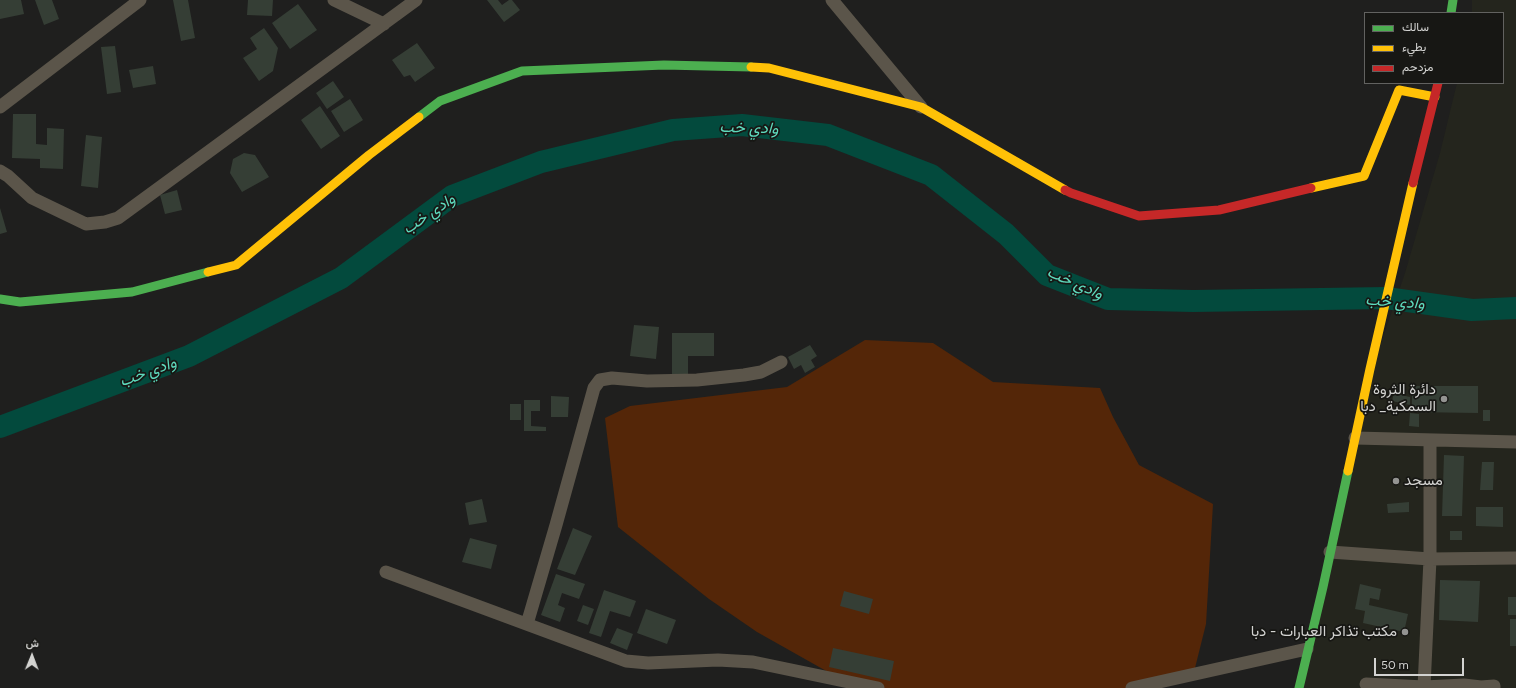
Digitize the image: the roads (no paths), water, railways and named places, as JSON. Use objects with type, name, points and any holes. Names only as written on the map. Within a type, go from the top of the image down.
[{"type":"street","points":[[0,107],[140,0]]},
{"type":"street","points":[[334,0],[384,24]]},
{"type":"street","points":[[0,171],[8,176],[32,198],[86,224],[105,222],[118,218],[416,0]]},
{"type":"street","points":[[832,0],[921,108]]},
{"type":"street","points":[[1451,12],[1453,0]]},
{"type":"street","points":[[0,299],[20,302],[132,292],[236,265],[369,155],[440,101],[522,71],[664,65],[769,68],[921,108],[1071,193],[1139,216],[1219,210],[1364,176],[1399,90],[1435,97]]},
{"type":"street","points":[[1299,688],[1408,204],[1438,84]]},
{"type":"street","points":[[527,624],[594,388],[600,380],[612,378],[646,381],[697,380],[761,372],[781,362]]},
{"type":"street","points":[[1355,438],[1516,442]]},
{"type":"street","points":[[1424,687],[1430,559],[1430,440]]},
{"type":"street","points":[[1330,552],[1430,559],[1516,558]]},
{"type":"street","points":[[386,572],[527,624],[579,645],[626,661],[648,663],[718,660],[753,662],[878,688]]},
{"type":"street","points":[[1132,688],[1307,649]]},
{"type":"street","points":[[1366,684],[1424,687],[1464,685],[1481,687],[1494,686],[1494,688]]},
{"type":"waterway","name":"وادي خب","points":[[0,427],[189,356],[341,278],[452,196],[541,162],[673,130],[742,125],[828,135],[931,175],[1006,234],[1047,275],[1108,299],[1193,301],[1386,298],[1472,310],[1516,308]]},
{"type":"place","name":"دائرة الثروة السمكية_ دبا","points":[[1444,399]]},
{"type":"place","name":"مسجد","points":[[1396,481]]},
{"type":"place","name":"مكتب تذاكر العبارات - دبا","points":[[1405,632]]}]
